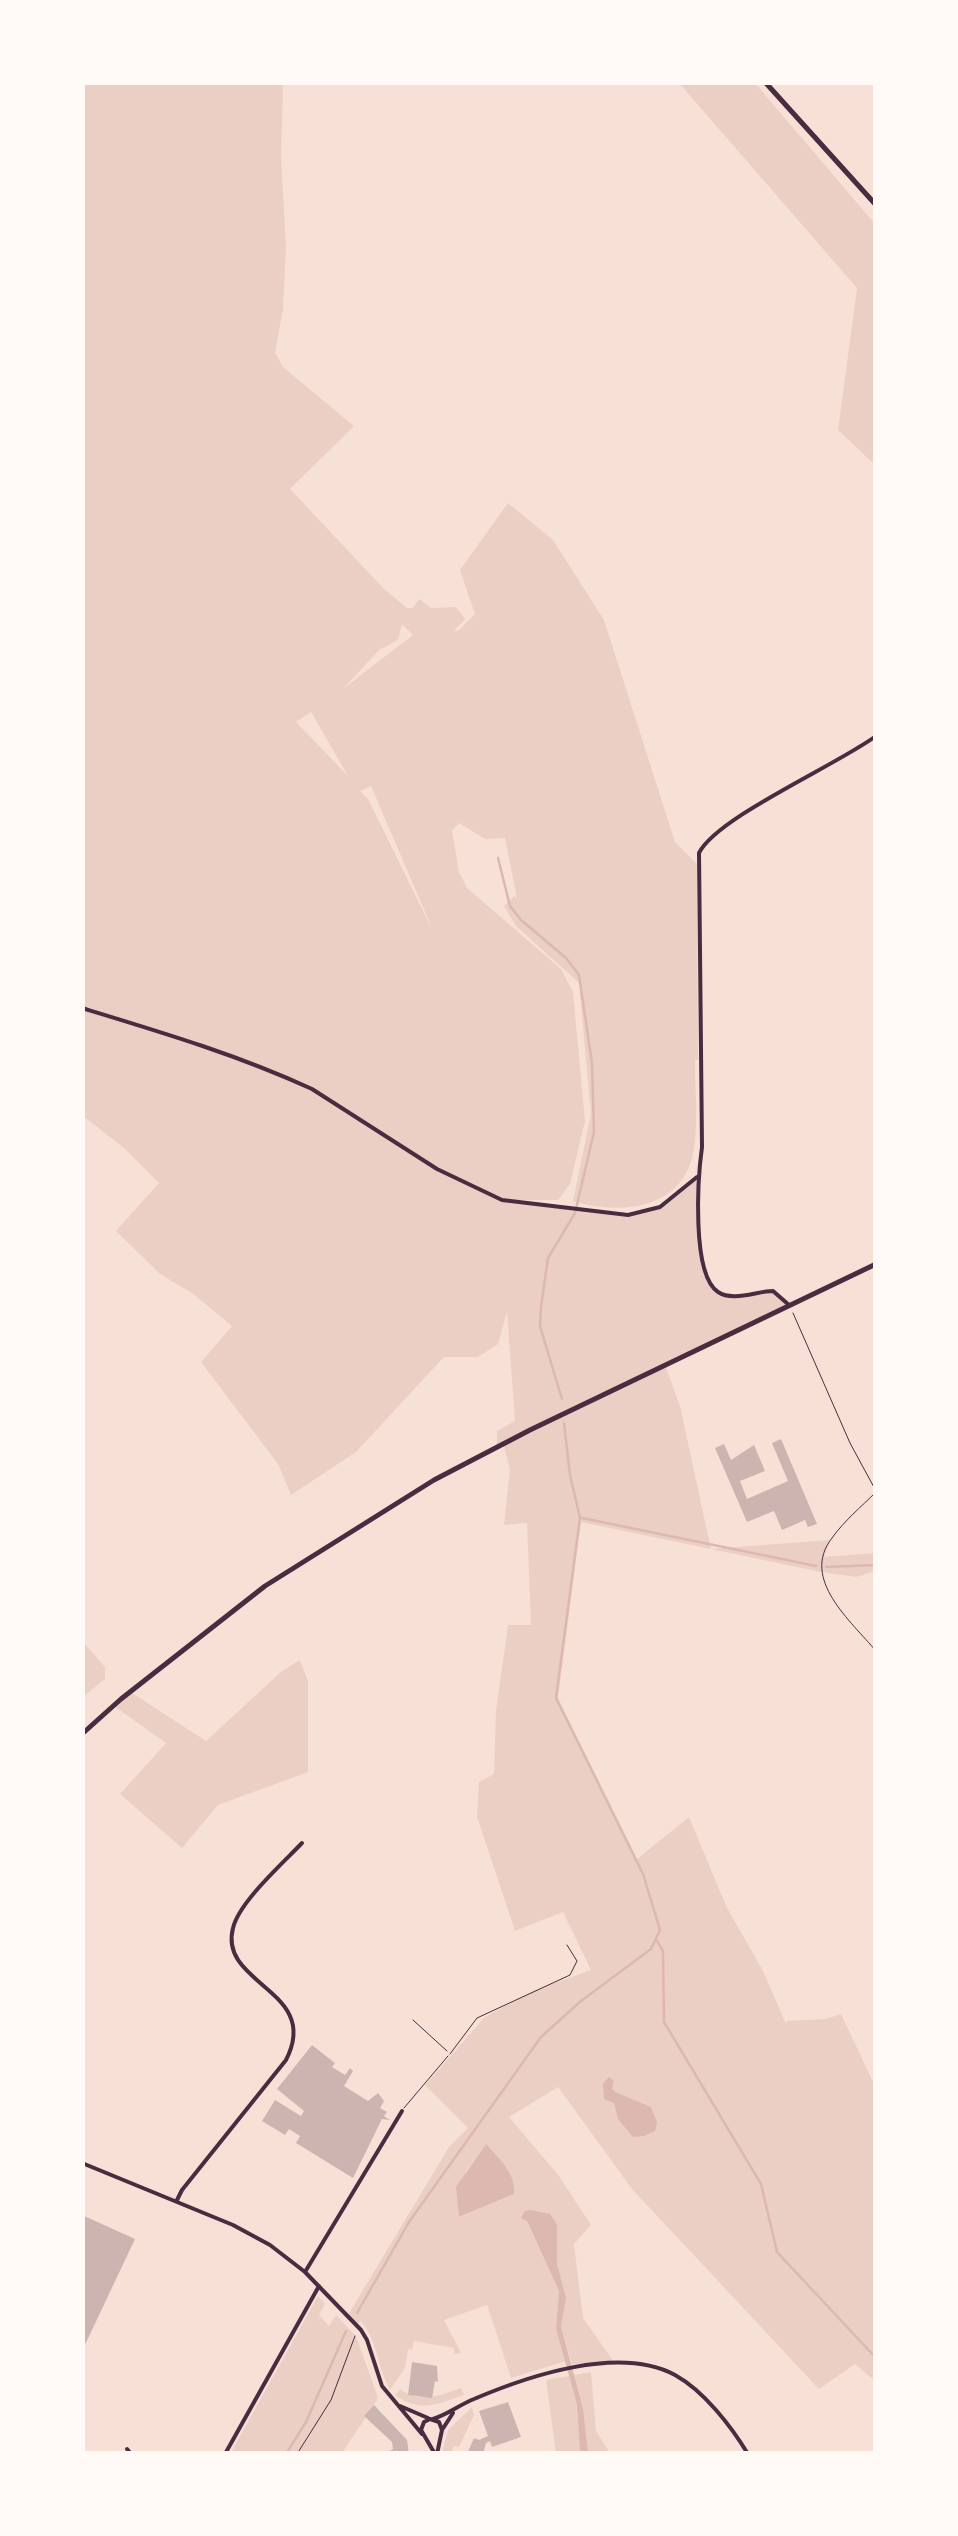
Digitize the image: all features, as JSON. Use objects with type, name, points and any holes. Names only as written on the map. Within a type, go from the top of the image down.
[{"type":"main road","points":[[766,82],[876,205]]},
{"type":"main road","points":[[82,1734],[265,1586],[434,1480],[574,1408],[876,1264]]},
{"type":"street","points":[[790,1305],[773,1292],[727,1296],[713,1288],[706,1271],[698,1228],[697,1177],[702,1147],[700,853],[710,838],[734,820],[876,736]]},
{"type":"street","points":[[82,1008],[214,1048],[312,1089],[437,1169],[502,1200],[628,1215],[660,1207],[697,1177]]},
{"type":"street","points":[[177,2200],[293,2046],[295,2031],[287,2008],[242,1965],[231,1940],[233,1926],[244,1906],[302,1843]]},
{"type":"street","points":[[306,2272],[402,2111]]},
{"type":"street","points":[[82,2163],[177,2200],[270,2244],[306,2272],[361,2330],[382,2386],[436,2454]]},
{"type":"street","points":[[225,2454],[319,2286]]},
{"type":"street","points":[[423,2435],[422,2424],[453,2413],[470,2400],[566,2370],[624,2362],[673,2374],[703,2398],[748,2454]]},
{"type":"street","points":[[392,2400],[408,2411],[440,2422],[441,2434]]},
{"type":"street","points":[[436,2454],[441,2434],[453,2413]]},
{"type":"street","points":[[423,2435],[433,2440],[441,2434]]},
{"type":"lane","points":[[402,2111],[477,2018],[570,1975],[577,1960],[567,1945]]},
{"type":"lane","points":[[413,2020],[450,2054]]},
{"type":"path","points":[[790,1305],[850,1443],[876,1492],[830,1540],[821,1572],[828,1594],[876,1650]]},
{"type":"path","points":[[297,2454],[331,2400],[350,2344],[361,2330]]},
{"type":"shaded area","points":[[82,83],[283,83],[281,158],[286,246],[283,309],[275,353],[283,367],[354,426],[290,489],[384,589],[407,608],[413,608],[419,599],[431,608],[456,607],[465,619],[454,631],[475,614],[460,570],[508,503],[553,540],[604,620],[675,842],[697,864],[698,1060],[693,1154],[686,1173],[662,1198],[609,1208],[573,1201],[591,1114],[579,983],[516,926],[504,906],[514,896],[517,898],[505,838],[485,839],[459,823],[452,830],[459,872],[467,888],[561,969],[573,992],[585,1121],[570,1184],[558,1200],[513,1200],[628,1215],[660,1207],[697,1177],[703,1260],[714,1288],[730,1296],[773,1291],[789,1305],[665,1365],[680,1406],[711,1549],[830,1540],[824,1557],[875,1553],[875,1571],[856,1577],[821,1572],[581,1522],[558,1698],[637,1859],[689,1817],[727,1908],[763,1971],[786,2024],[841,2014],[875,2086],[875,2381],[855,2364],[819,2389],[632,2189],[558,2087],[509,2117],[559,2176],[591,2225],[574,2244],[583,2318],[614,2362],[572,2364],[561,2326],[565,2298],[557,2264],[557,2225],[527,2221],[559,2291],[556,2329],[566,2361],[511,2378],[487,2305],[444,2320],[461,2353],[454,2354],[454,2348],[414,2341],[412,2350],[408,2349],[405,2368],[390,2390],[367,2329],[361,2321],[356,2325],[348,2315],[449,2147],[468,2128],[425,2085],[485,2017],[535,1990],[591,1970],[563,1912],[515,1931],[477,1817],[479,1782],[494,1774],[496,1710],[508,1625],[531,1625],[527,1523],[504,1525],[510,1469],[503,1443],[497,1446],[497,1431],[515,1421],[507,1312],[498,1344],[478,1357],[444,1357],[356,1452],[291,1495],[278,1464],[201,1362],[232,1326],[192,1293],[160,1274],[116,1231],[159,1183],[124,1148],[83,1116]],"holes":[[[402,624],[413,635],[344,688],[379,650],[398,640]],[[311,712],[348,776],[296,722]],[[371,786],[431,927],[368,799],[360,791]],[[486,2145],[514,2194],[460,2217],[466,2171]]]},
{"type":"shaded area","points":[[679,83],[755,83],[875,224],[875,465],[838,430],[857,288]]},
{"type":"shaded area","points":[[83,1642],[105,1667],[105,1679],[83,1697]]},
{"type":"shaded area","points":[[300,1660],[308,1681],[308,1772],[218,1805],[182,1848],[120,1794],[166,1743],[114,1706],[129,1691],[206,1741],[282,1671]]},
{"type":"shaded area","points":[[609,2077],[614,2081],[615,2092],[651,2107],[657,2122],[655,2131],[633,2137],[618,2119],[614,2103],[604,2099],[603,2084]]},
{"type":"shaded area","points":[[486,2144],[509,2173],[514,2194],[459,2217],[456,2187]]},
{"type":"shaded area","points":[[530,2210],[550,2214],[557,2225],[557,2264],[566,2298],[561,2326],[583,2409],[588,2453],[580,2450],[577,2404],[556,2329],[559,2291],[527,2221],[521,2218]]},
{"type":"shaded area","points":[[318,2296],[325,2304],[319,2315],[329,2326],[336,2315],[356,2336],[378,2398],[342,2453],[230,2454]]},
{"type":"shaded area","points":[[591,2372],[596,2431],[610,2453],[556,2453],[546,2380]]},
{"type":"shaded area","points":[[461,2388],[464,2395],[429,2405],[412,2404],[395,2395],[400,2389],[415,2396],[431,2397]]},
{"type":"shaded area","points":[[472,2407],[474,2415],[459,2447],[442,2453],[448,2430]]},
{"type":"building","points":[[781,1439],[817,1524],[808,1527],[805,1520],[782,1530],[774,1511],[747,1522],[715,1448],[724,1444],[731,1460],[754,1445],[765,1471],[740,1481],[747,1499],[788,1481],[772,1443]]},
{"type":"building","points":[[312,2045],[335,2063],[332,2067],[345,2075],[350,2068],[353,2071],[344,2086],[368,2101],[378,2093],[384,2101],[380,2108],[390,2120],[382,2119],[353,2178],[296,2143],[300,2136],[289,2129],[285,2135],[262,2121],[275,2100],[301,2116],[304,2111],[277,2089]]},
{"type":"building","points":[[82,2215],[135,2239],[82,2351]]},
{"type":"building","points":[[412,2362],[437,2366],[438,2382],[435,2381],[432,2398],[408,2395]]},
{"type":"building","points":[[508,2402],[521,2437],[492,2447],[490,2441],[483,2454],[467,2454],[474,2438],[488,2436],[479,2411]]},
{"type":"building","points":[[374,2405],[407,2440],[409,2454],[385,2454],[393,2449],[392,2442],[364,2416]]},
{"type":"waterway","points":[[498,858],[510,906],[579,975],[592,1063],[594,1132],[575,1213],[548,1258],[541,1307],[540,1326],[562,1399]]},
{"type":"waterway","points":[[357,2313],[409,2222],[541,2037],[581,2001],[651,1949],[660,1930],[643,1874],[556,1698],[580,1518],[564,1423]]},
{"type":"waterway","points":[[582,1518],[816,1566]]},
{"type":"waterway","points":[[826,1567],[876,1565]]},
{"type":"waterway","points":[[657,1941],[663,1951],[664,2022],[761,2184],[777,2252],[876,2358]]},
{"type":"waterway","points":[[286,2454],[306,2422],[346,2331]]}]
